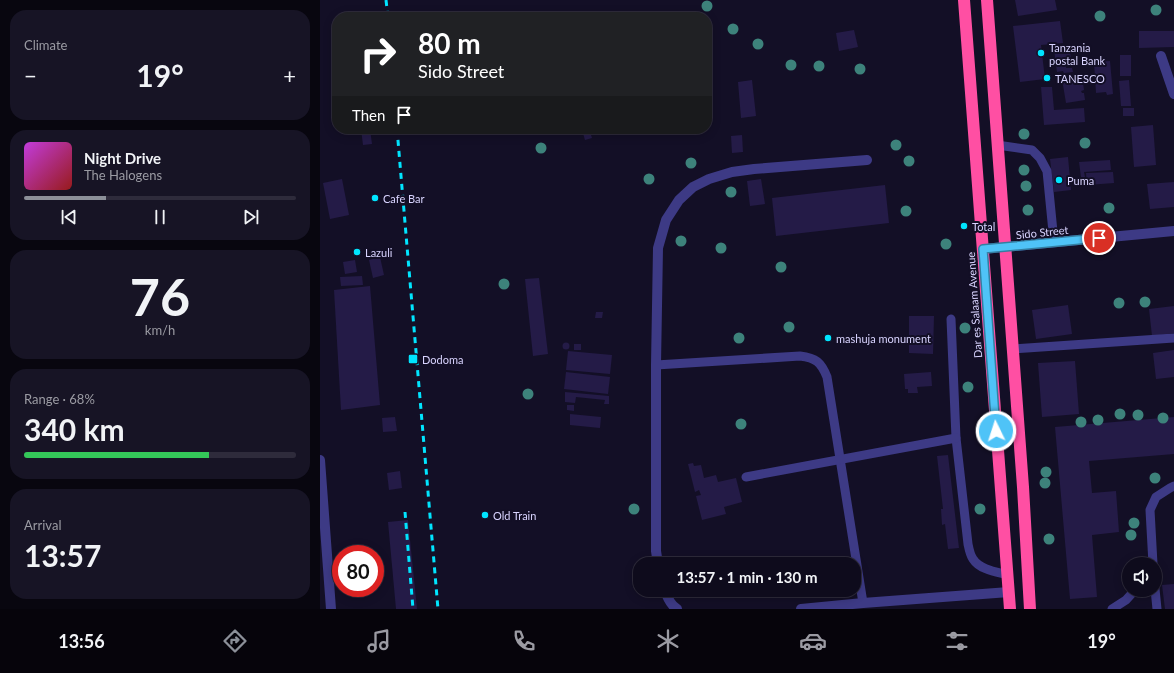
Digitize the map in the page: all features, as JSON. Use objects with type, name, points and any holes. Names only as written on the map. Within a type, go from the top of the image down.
[{"type":"highway","name":"Dar es Salaam Avenue","points":[[964,0],[1010,609]]},
{"type":"highway","points":[[986,0],[1023,487],[1030,609]]},
{"type":"street","points":[[1161,56],[1174,94]]},
{"type":"street","points":[[657,557],[656,544],[656,365],[658,248],[666,220],[678,200],[693,187],[709,179],[732,172],[867,160]]},
{"type":"street","name":"Sido Street","points":[[983,249],[1174,231]]},
{"type":"street","points":[[320,460],[331,609]]},
{"type":"street","points":[[801,609],[1009,592]]},
{"type":"street","points":[[668,597],[677,609]]},
{"type":"lane","points":[[997,145],[1032,150],[1040,158],[1047,171],[1054,242]]},
{"type":"lane","points":[[951,319],[956,438],[968,544],[973,559],[978,565],[1008,575]]},
{"type":"lane","points":[[1013,350],[1174,338]]},
{"type":"lane","points":[[656,365],[800,356],[810,357],[822,366],[827,377],[839,460],[863,603]]},
{"type":"lane","points":[[746,477],[956,438]]},
{"type":"lane","points":[[1153,557],[1150,510],[1156,497],[1174,486]]},
{"type":"lane","points":[[1112,609],[1129,597]]},
{"type":"lane","points":[[1156,597],[1157,609]]},
{"type":"building","points":[[1015,0],[1055,0],[1057,10],[1018,16]]},
{"type":"building","points":[[1060,21],[1063,43],[1041,45],[1045,79],[1020,82],[1013,26]]},
{"type":"building","points":[[854,30],[858,47],[839,51],[836,33]]},
{"type":"building","points":[[1139,31],[1174,31],[1174,47],[1139,48]]},
{"type":"building","points":[[1069,47],[1071,58],[1066,58],[1066,62],[1070,61],[1070,64],[1066,65],[1066,68],[1072,68],[1073,72],[1057,72],[1054,49]]},
{"type":"building","points":[[1120,55],[1131,55],[1131,76],[1120,76]]},
{"type":"building","points":[[1110,61],[1113,94],[1107,95],[1106,92],[1096,93],[1094,62]]},
{"type":"building","points":[[1075,77],[1076,84],[1083,83],[1084,90],[1081,91],[1084,93],[1085,100],[1066,103],[1062,79]]},
{"type":"building","points":[[752,80],[756,116],[741,118],[738,82]]},
{"type":"building","points":[[1129,80],[1131,106],[1121,106],[1119,81]]},
{"type":"building","points":[[1041,87],[1052,87],[1054,110],[1084,108],[1085,122],[1044,125]]},
{"type":"building","points":[[1123,108],[1134,108],[1134,116],[1123,116]]},
{"type":"building","points":[[1153,125],[1156,165],[1134,167],[1131,127]]},
{"type":"building","points":[[362,134],[371,134],[372,144],[363,145]]},
{"type":"building","points":[[583,134],[591,134],[592,138],[585,140]]},
{"type":"building","points":[[742,135],[743,152],[732,153],[731,136]]},
{"type":"building","points":[[1068,157],[1071,190],[1054,192],[1050,159]]},
{"type":"building","points":[[1110,160],[1111,170],[1084,172],[1085,177],[1081,177],[1079,162]]},
{"type":"building","points":[[1113,172],[1114,183],[1087,185],[1086,173]]},
{"type":"building","points":[[342,179],[349,215],[330,219],[323,183]]},
{"type":"building","points":[[761,179],[765,204],[750,206],[747,181]]},
{"type":"building","points":[[1174,182],[1174,207],[1150,209],[1147,184]]},
{"type":"building","points":[[885,185],[889,223],[776,236],[772,198]]},
{"type":"building","points":[[380,257],[384,275],[373,278],[369,260]]},
{"type":"building","points":[[355,260],[357,272],[345,274],[343,262]]},
{"type":"building","points":[[362,276],[363,285],[341,286],[340,277]]},
{"type":"building","points":[[539,278],[548,354],[533,356],[525,279]]},
{"type":"building","points":[[370,286],[380,405],[341,410],[334,290]]},
{"type":"building","points":[[1068,305],[1072,334],[1036,339],[1032,310]]},
{"type":"building","points":[[1174,306],[1174,333],[1152,336],[1149,309]]},
{"type":"building","points":[[596,312],[603,312],[602,318],[595,318]]},
{"type":"building","points":[[909,316],[934,316],[933,354],[909,353]]},
{"type":"building","points":[[566,342],[570,346],[566,350],[562,346]]},
{"type":"building","points":[[574,344],[581,344],[581,350],[574,350]]},
{"type":"building","points":[[1174,350],[1174,377],[1156,379],[1153,353]]},
{"type":"building","points":[[568,351],[612,355],[610,374],[566,370]]},
{"type":"building","points":[[1075,361],[1079,414],[1042,417],[1038,363]]},
{"type":"building","points":[[566,372],[610,377],[608,394],[564,389]]},
{"type":"building","points":[[931,372],[932,386],[917,387],[918,393],[908,393],[908,389],[905,389],[904,374]]},
{"type":"building","points":[[565,392],[609,396],[609,404],[604,404],[605,400],[576,397],[575,403],[565,402]]},
{"type":"building","points":[[567,405],[574,405],[574,411],[567,410]]},
{"type":"building","points":[[570,414],[601,417],[600,428],[570,425]]},
{"type":"building","points":[[395,417],[397,431],[383,432],[382,418]]},
{"type":"building","points":[[1174,417],[1174,454],[1089,461],[1092,493],[1116,491],[1119,532],[1092,535],[1097,597],[1070,599],[1055,427]]},
{"type":"building","points":[[948,455],[959,548],[948,549],[945,524],[942,525],[941,509],[943,509],[937,456]]},
{"type":"building","points":[[693,463],[694,466],[701,465],[704,478],[716,475],[718,482],[736,478],[742,502],[724,507],[726,514],[702,520],[696,496],[701,495],[699,490],[695,492],[688,464]]},
{"type":"building","points":[[400,471],[402,488],[389,490],[387,473]]},
{"type":"building","points":[[408,520],[417,609],[396,609],[388,522]]},
{"type":"building","points":[[1174,584],[1174,609],[1165,609],[1162,585]]},
{"type":"railway","points":[[386,0],[387,12]]},
{"type":"railway","points":[[397,134],[438,609]]},
{"type":"railway","points":[[405,512],[413,609]]},
{"type":"place","name":"Tanzania postal Bank","points":[[1041,53]]},
{"type":"place","name":"TANESCO","points":[[1047,78]]},
{"type":"place","name":"Puma","points":[[1059,180]]},
{"type":"place","name":"Cafe Bar","points":[[375,198]]},
{"type":"place","name":"Total","points":[[964,226]]},
{"type":"place","name":"Lazuli","points":[[357,252]]},
{"type":"place","name":"mashuja monument","points":[[828,338]]},
{"type":"place","name":"Dodoma","points":[[413,359]]},
{"type":"place","name":"Old Train","points":[[485,515]]},
{"type":"route","points":[[996,431],[983,249],[1099,238]]}]
